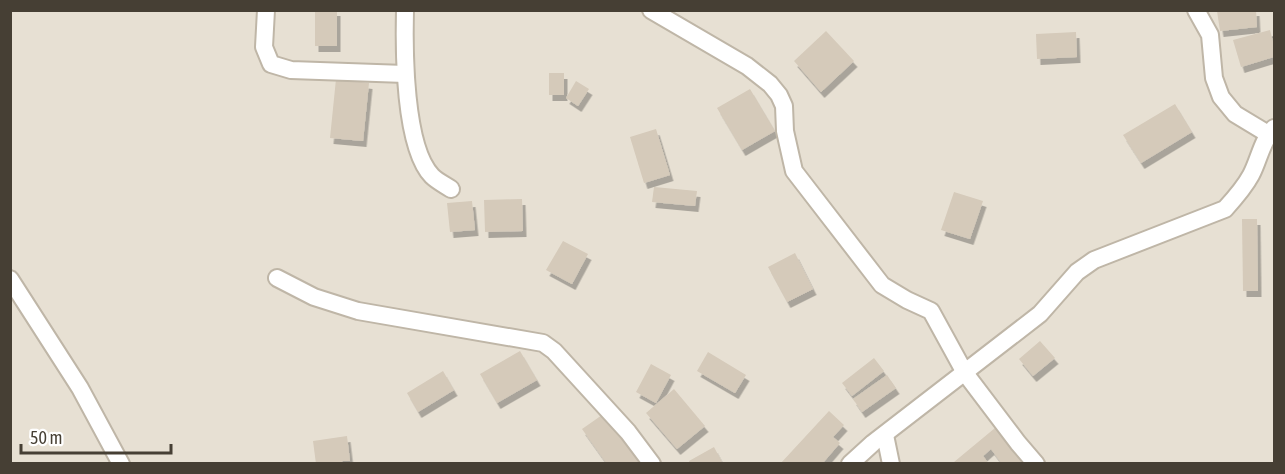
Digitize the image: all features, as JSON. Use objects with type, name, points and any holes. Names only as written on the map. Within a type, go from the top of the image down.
[{"type":"street","points":[[266,10],[264,47],[271,64],[291,70],[405,74]]},
{"type":"street","points":[[405,10],[405,74],[410,116],[419,153],[432,176],[451,189]]},
{"type":"street","points":[[651,10],[747,66],[770,84],[784,106],[785,131],[794,171],[882,285],[893,293],[931,311],[965,373],[1036,464]]},
{"type":"street","points":[[850,464],[1040,314],[1077,272],[1094,260],[1225,209],[1240,192],[1271,131],[1235,114],[1221,97],[1214,78],[1210,35],[1196,10]]},
{"type":"street","points":[[277,278],[314,297],[358,311],[543,343],[555,351],[628,432],[652,464]]},
{"type":"street","points":[[10,279],[80,388],[121,464]]},
{"type":"street","points":[[885,435],[891,464]]},
{"type":"shaded area","points":[[11,11],[1274,11],[1274,463],[11,463]]},
{"type":"building","points":[[315,10],[337,10],[337,46],[315,46]]},
{"type":"building","points":[[1256,10],[1257,27],[1220,31],[1217,11]]},
{"type":"building","points":[[1270,30],[1274,57],[1241,67],[1233,40]]},
{"type":"building","points":[[826,31],[854,61],[821,92],[794,61]]},
{"type":"building","points":[[1076,32],[1077,57],[1037,59],[1036,34]]},
{"type":"building","points":[[549,73],[564,73],[564,95],[549,95]]},
{"type":"building","points":[[336,79],[369,83],[363,141],[330,138]]},
{"type":"building","points":[[576,81],[589,89],[578,106],[566,98]]},
{"type":"building","points":[[750,89],[775,131],[742,150],[717,108]]},
{"type":"building","points":[[1175,104],[1192,132],[1141,163],[1123,135]]},
{"type":"building","points":[[656,129],[670,175],[644,183],[630,137]]},
{"type":"building","points":[[654,187],[697,191],[695,206],[652,202]]},
{"type":"building","points":[[954,192],[983,201],[970,239],[941,230]]},
{"type":"building","points":[[522,199],[523,231],[485,232],[484,200]]},
{"type":"building","points":[[472,201],[475,230],[450,232],[447,203]]},
{"type":"building","points":[[1242,219],[1257,219],[1258,291],[1243,291]]},
{"type":"building","points":[[563,241],[588,254],[572,284],[546,270]]},
{"type":"building","points":[[795,253],[813,289],[787,302],[768,267]]},
{"type":"building","points":[[1040,341],[1055,358],[1033,376],[1019,359]]},
{"type":"building","points":[[520,351],[537,380],[497,403],[480,374]]},
{"type":"building","points":[[708,352],[746,375],[735,393],[697,371]]},
{"type":"building","points":[[874,358],[884,371],[852,396],[842,383]]},
{"type":"building","points":[[651,364],[671,375],[656,403],[636,392]]},
{"type":"building","points":[[443,371],[454,390],[418,412],[407,393]]},
{"type":"building","points":[[887,375],[896,388],[862,412],[853,399]]},
{"type":"building","points":[[674,389],[705,426],[677,449],[646,413]]},
{"type":"building","points":[[615,406],[648,464],[607,464],[582,429]]},
{"type":"building","points":[[829,411],[844,425],[833,437],[840,443],[822,464],[780,464]]},
{"type":"building","points":[[995,428],[1008,444],[1013,440],[1032,464],[1002,464],[991,449],[983,456],[989,464],[956,464],[954,462]]},
{"type":"building","points":[[347,436],[350,461],[342,461],[343,464],[316,464],[313,441]]},
{"type":"building","points":[[714,447],[723,464],[690,464],[689,461]]}]
